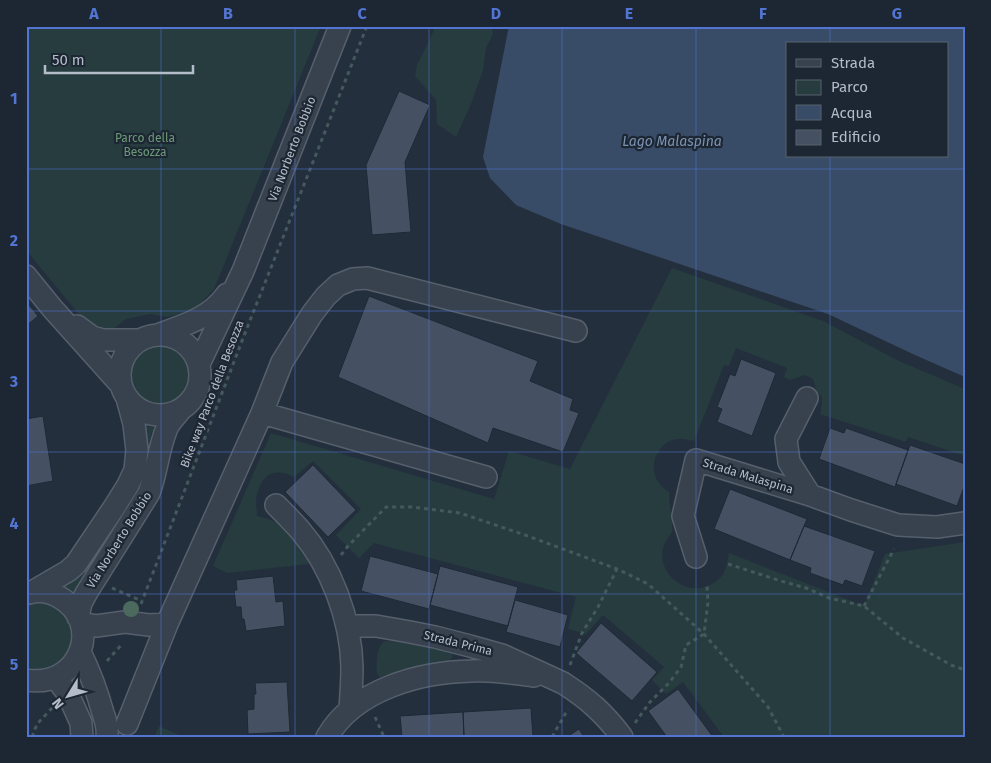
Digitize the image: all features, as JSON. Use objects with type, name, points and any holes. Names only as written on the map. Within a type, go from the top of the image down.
[{"type":"street","name":"Via Norberto Bobbio","points":[[62,686],[66,672],[74,663],[80,634],[81,603],[149,493],[154,480],[162,441],[168,426],[181,409],[191,400],[197,390],[200,377],[199,364],[243,271],[340,26]]},
{"type":"street","name":"Via Norberto Bobbio","points":[[29,592],[68,571],[76,564],[128,485],[134,470],[137,450],[134,424],[120,372],[123,359],[129,348],[139,340],[194,322],[212,311],[221,303],[243,271]]},
{"type":"street","points":[[26,276],[136,407],[146,413],[158,415],[170,414],[181,409]]},
{"type":"street","points":[[127,724],[146,625],[262,412],[282,362],[312,314],[326,296],[338,285],[353,279],[367,278],[576,331]]},
{"type":"street","points":[[52,308],[92,337],[103,340],[139,340]]},
{"type":"street","points":[[160,334],[173,336],[184,342],[193,352],[199,364]]},
{"type":"street","name":"Strada Malaspina","points":[[807,398],[786,439],[790,462],[810,494]]},
{"type":"street","points":[[262,412],[486,477]]},
{"type":"street","name":"Strada Malaspina","points":[[696,557],[683,516],[696,460],[810,494],[851,510],[898,524],[937,527],[965,523]]},
{"type":"street","points":[[276,505],[300,530],[321,560],[337,592],[347,626],[352,665],[350,709]]},
{"type":"street","name":"Via Norberto Bobbio","points":[[29,592],[49,593],[64,600],[72,608],[80,634]]},
{"type":"street","points":[[107,737],[108,729],[80,634],[105,635],[146,625]]},
{"type":"street","name":"Strada Prima","points":[[347,626],[376,626],[410,632],[502,655],[570,688],[591,702],[610,721],[626,733]]},
{"type":"street","name":"Strada Prima","points":[[327,737],[350,709],[378,691],[436,674],[472,671],[501,672],[533,676],[570,688]]},
{"type":"street","points":[[26,680],[46,681],[62,686],[81,723],[82,737]]},
{"type":"path","name":"Bike way Parco della Besozza","points":[[92,676],[126,640],[146,625],[140,614],[142,601],[233,364],[367,26]]},
{"type":"path","points":[[328,572],[348,546],[386,507],[412,507],[460,513],[525,535],[616,569],[648,584],[704,634],[768,707],[784,737]]},
{"type":"path","points":[[864,606],[894,549]]},
{"type":"path","points":[[728,564],[806,588],[829,598],[864,606],[903,638],[951,665],[965,670]]},
{"type":"path","points":[[552,737],[570,688],[570,665],[582,632],[598,607],[616,569]]},
{"type":"path","points":[[704,634],[708,602],[707,586]]},
{"type":"path","points":[[626,733],[650,702],[681,668],[686,645],[704,634]]},
{"type":"path","points":[[32,737],[37,724],[52,708],[62,686]]},
{"type":"green space","name":"Parco della Besozza","points":[[26,26],[321,26],[214,289],[195,309],[168,317],[150,314],[126,319],[113,329],[98,329],[82,318],[26,250]]},
{"type":"green space","points":[[436,26],[492,26],[493,34],[486,48],[483,70],[471,104],[456,137],[437,124],[436,100],[415,76],[417,65]]},
{"type":"green space","points":[[672,268],[823,321],[899,361],[965,389],[965,456],[908,437],[906,442],[820,414],[822,397],[817,392],[813,379],[805,375],[789,380],[784,377],[787,368],[736,348],[729,366],[724,365],[694,441],[680,439],[666,443],[655,459],[654,472],[661,486],[669,492],[672,531],[664,545],[663,563],[673,579],[688,587],[698,588],[717,581],[723,574],[729,553],[864,606],[885,554],[965,542],[965,737],[724,737],[683,682],[666,694],[652,680],[664,667],[603,615],[586,634],[568,629],[576,597],[374,543],[359,558],[336,535],[361,509],[313,461],[294,477],[279,473],[268,475],[261,485],[256,500],[257,516],[280,524],[292,537],[309,564],[227,573],[213,566],[271,433],[494,499],[509,451],[570,469]]},
{"type":"green space","points":[[160,345],[176,350],[181,354],[185,359],[190,375],[185,391],[181,396],[176,400],[160,405],[144,400],[139,396],[135,391],[130,375],[135,359],[139,354],[144,350]]},
{"type":"green space","points":[[140,426],[153,427],[154,430],[151,434],[143,485],[135,500],[88,569],[84,566],[131,496]]},
{"type":"green space","points":[[79,571],[85,575],[73,598],[59,587]]},
{"type":"green space","points":[[38,602],[50,604],[62,613],[70,628],[71,638],[65,657],[57,664],[48,669],[26,669],[26,604]]},
{"type":"green space","points":[[385,641],[410,643],[437,649],[452,654],[452,658],[380,677],[377,674],[377,656],[380,647]]},
{"type":"green space","points":[[159,726],[184,737],[154,737]]},
{"type":"water","name":"Lago Malaspina","points":[[509,26],[965,26],[965,377],[828,314],[561,224],[516,205],[490,178],[483,157]]},
{"type":"building","points":[[399,91],[430,105],[405,162],[411,232],[372,235],[366,165]]},
{"type":"building","points":[[369,296],[538,361],[530,381],[573,399],[570,410],[579,413],[563,452],[493,428],[488,443],[338,377]]},
{"type":"building","points":[[29,305],[38,316],[26,326],[26,308]]},
{"type":"building","points":[[741,359],[776,373],[752,436],[717,422],[722,409],[717,407],[730,374],[735,376]]},
{"type":"building","points":[[43,416],[53,481],[26,486],[26,419]]},
{"type":"building","points":[[830,428],[844,433],[846,428],[908,450],[895,487],[819,459]]},
{"type":"building","points":[[910,445],[965,464],[965,484],[957,506],[896,484]]},
{"type":"building","points":[[313,465],[356,510],[328,537],[285,492]]},
{"type":"building","points":[[730,489],[807,519],[790,560],[714,529]]},
{"type":"building","points":[[804,526],[875,551],[862,586],[845,580],[843,585],[810,573],[811,568],[790,560]]},
{"type":"building","points":[[370,556],[438,574],[429,609],[361,591]]},
{"type":"building","points":[[440,566],[518,587],[508,626],[430,605]]},
{"type":"building","points":[[273,576],[276,602],[283,601],[285,626],[246,631],[241,607],[236,607],[234,590],[237,590],[236,580]]},
{"type":"building","points":[[515,600],[568,615],[560,647],[506,632]]},
{"type":"building","points":[[601,623],[657,672],[632,701],[576,653]]},
{"type":"building","points":[[287,682],[290,732],[248,734],[247,710],[254,709],[255,683]]},
{"type":"building","points":[[678,689],[713,737],[667,737],[648,711]]},
{"type":"building","points":[[531,708],[533,737],[464,737],[463,712]]},
{"type":"building","points":[[463,712],[464,737],[402,737],[400,716]]},
{"type":"building","points":[[579,729],[584,737],[567,737]]}]
